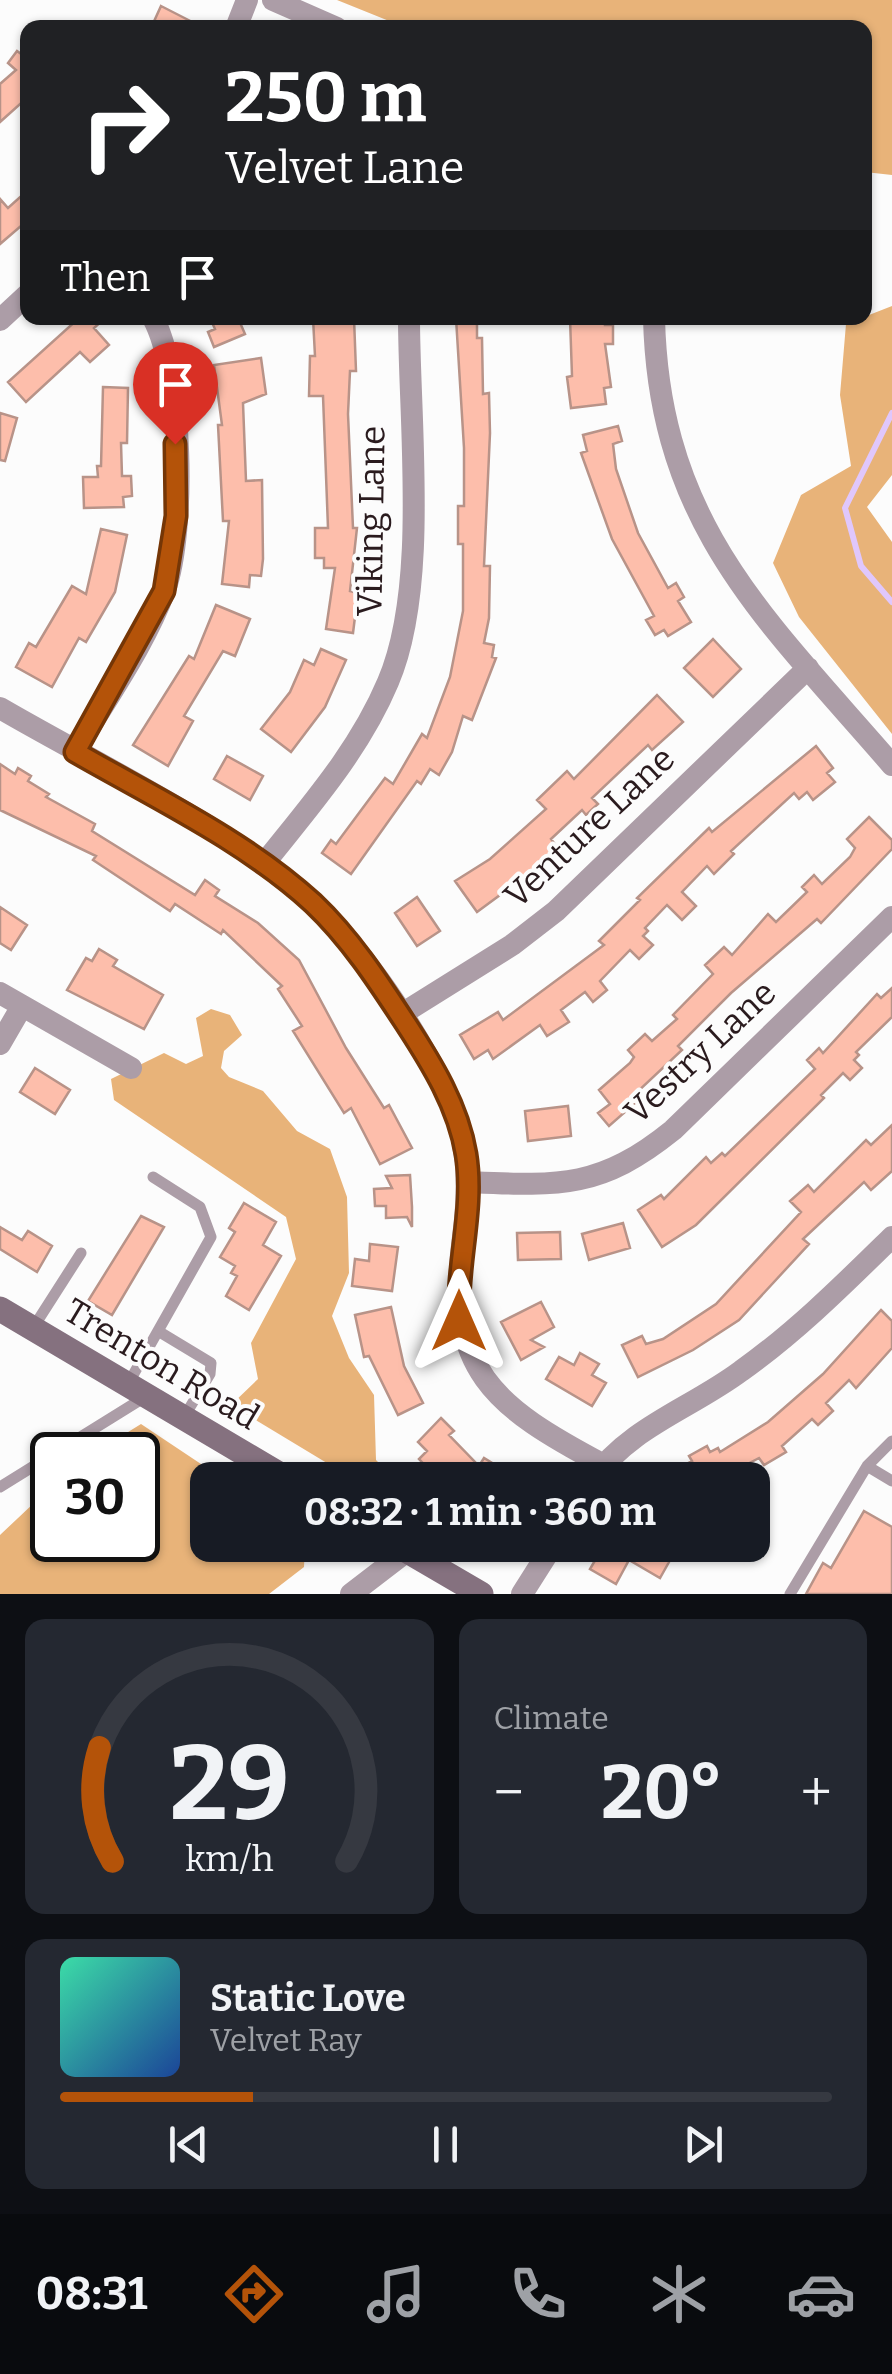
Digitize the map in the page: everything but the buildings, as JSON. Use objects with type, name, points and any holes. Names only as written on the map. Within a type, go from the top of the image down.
[{"type":"main road","name":"Trenton Road","points":[[3,1318],[33,1328],[259,1462]]},
{"type":"main road","points":[[426,1562],[481,1594]]},
{"type":"street","points":[[273,0],[319,20]]},
{"type":"street","points":[[0,320],[20,301]]},
{"type":"street","points":[[75,752],[146,632],[171,566],[175,408],[168,354],[156,325]]},
{"type":"street","name":"Viking Lane","points":[[264,865],[346,759],[378,706],[403,641],[410,531],[409,325]]},
{"type":"street","points":[[655,325],[668,426],[679,468],[704,526],[746,595],[892,765]]},
{"type":"street","name":"Venture Lane","points":[[400,1015],[512,945],[556,911],[808,668]]},
{"type":"street","points":[[0,708],[264,865],[337,928],[400,1015],[459,1121],[469,1182],[457,1294],[459,1321],[470,1354],[484,1377],[528,1420],[585,1462]]},
{"type":"street","name":"Vestry Lane","points":[[469,1182],[555,1184],[589,1180],[640,1156],[673,1130],[892,917]]},
{"type":"street","points":[[0,992],[131,1068]]},
{"type":"street","points":[[0,1044],[22,1006]]},
{"type":"street","points":[[608,1462],[644,1428],[739,1374],[780,1342],[892,1237]]},
{"type":"street","points":[[351,1594],[386,1562]]},
{"type":"street","points":[[522,1594],[542,1562]]},
{"type":"lane","points":[[0,1488],[138,1390],[158,1330],[211,1237],[200,1207],[153,1177]]},
{"type":"lane","points":[[33,1328],[82,1253]]},
{"type":"lane","points":[[158,1330],[211,1363],[210,1374],[184,1417]]},
{"type":"lane","points":[[790,1594],[867,1466],[892,1441]]},
{"type":"lane","points":[[867,1466],[892,1481]]},
{"type":"shaded area","points":[[337,0],[892,0],[892,175],[872,173],[872,20],[387,20]]},
{"type":"shaded area","points":[[892,306],[892,475],[867,507],[892,542],[892,734],[799,617],[773,563],[801,495],[851,466],[840,395],[846,325],[872,325],[872,314]]},
{"type":"shaded area","points":[[211,1009],[230,1015],[242,1035],[224,1051],[221,1068],[229,1077],[263,1091],[297,1131],[330,1149],[347,1197],[349,1273],[332,1316],[349,1358],[374,1395],[378,1462],[325,1462],[231,1405],[258,1379],[251,1343],[296,1259],[286,1217],[114,1100],[111,1079],[164,1053],[186,1064],[203,1056],[196,1018]]},
{"type":"shaded area","points":[[141,1424],[153,1432],[128,1432]]},
{"type":"shaded area","points":[[160,1437],[198,1462],[190,1462],[190,1562],[304,1562],[304,1567],[269,1594],[0,1594],[0,1535],[30,1507],[30,1562],[160,1562]]},
{"type":"waterway","points":[[892,413],[845,508],[861,566],[892,602]]},
{"type":"route","points":[[175,444],[176,516],[164,591],[146,632],[75,752],[264,865],[311,902],[368,967],[422,1048],[459,1121],[469,1182],[458,1272],[459,1321]]}]
